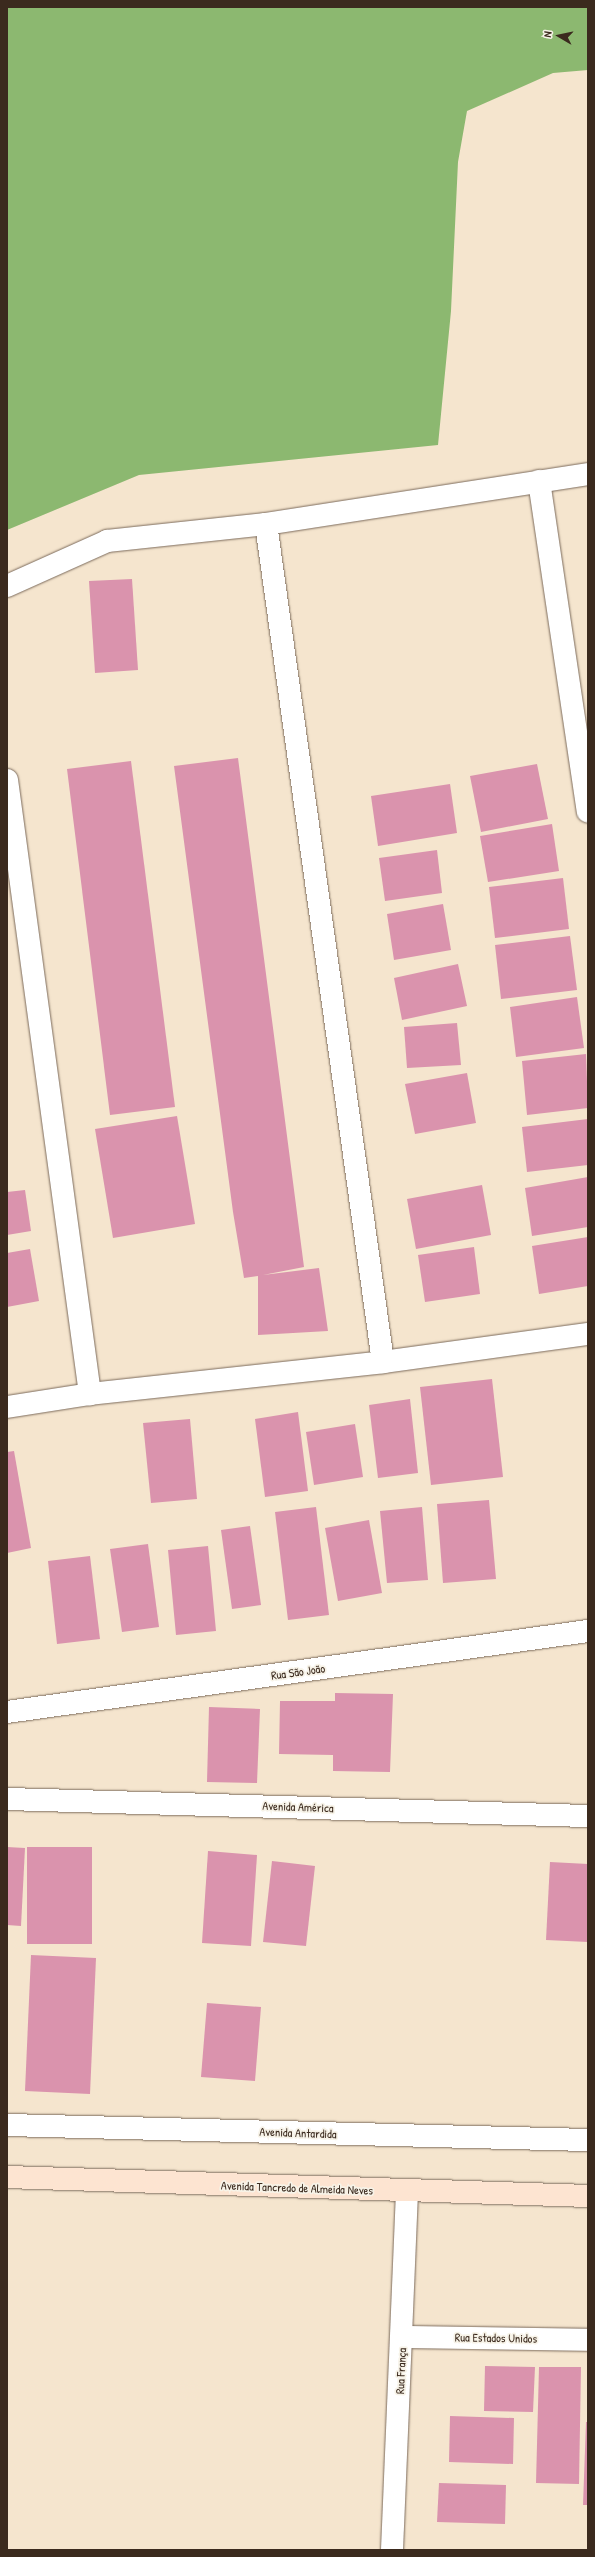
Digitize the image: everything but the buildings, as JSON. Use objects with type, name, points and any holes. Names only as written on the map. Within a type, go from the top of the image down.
[{"type":"main road","name":"Avenida Tancredo de Almeida Neves","points":[[7,2177],[407,2192],[588,2196]]},
{"type":"street","points":[[7,586],[107,541],[266,524],[588,474]]},
{"type":"street","points":[[540,481],[588,811]]},
{"type":"street","points":[[266,524],[383,1362]]},
{"type":"street","points":[[7,780],[90,1394]]},
{"type":"street","points":[[7,1407],[90,1394],[383,1362],[588,1334]]},
{"type":"street","name":"Rua São João","points":[[7,1712],[588,1631]]},
{"type":"street","name":"Avenida América","points":[[7,1798],[588,1816]]},
{"type":"street","name":"Avenida Antardida","points":[[7,2125],[588,2140]]},
{"type":"street","name":"Rua França","points":[[392,2550],[403,2337],[407,2192]]},
{"type":"street","name":"Rua Estados Unidos","points":[[403,2337],[588,2340]]},
{"type":"green space","points":[[7,7],[587,7],[588,70],[553,73],[467,111],[458,162],[451,311],[438,445],[139,475],[7,530]]}]
